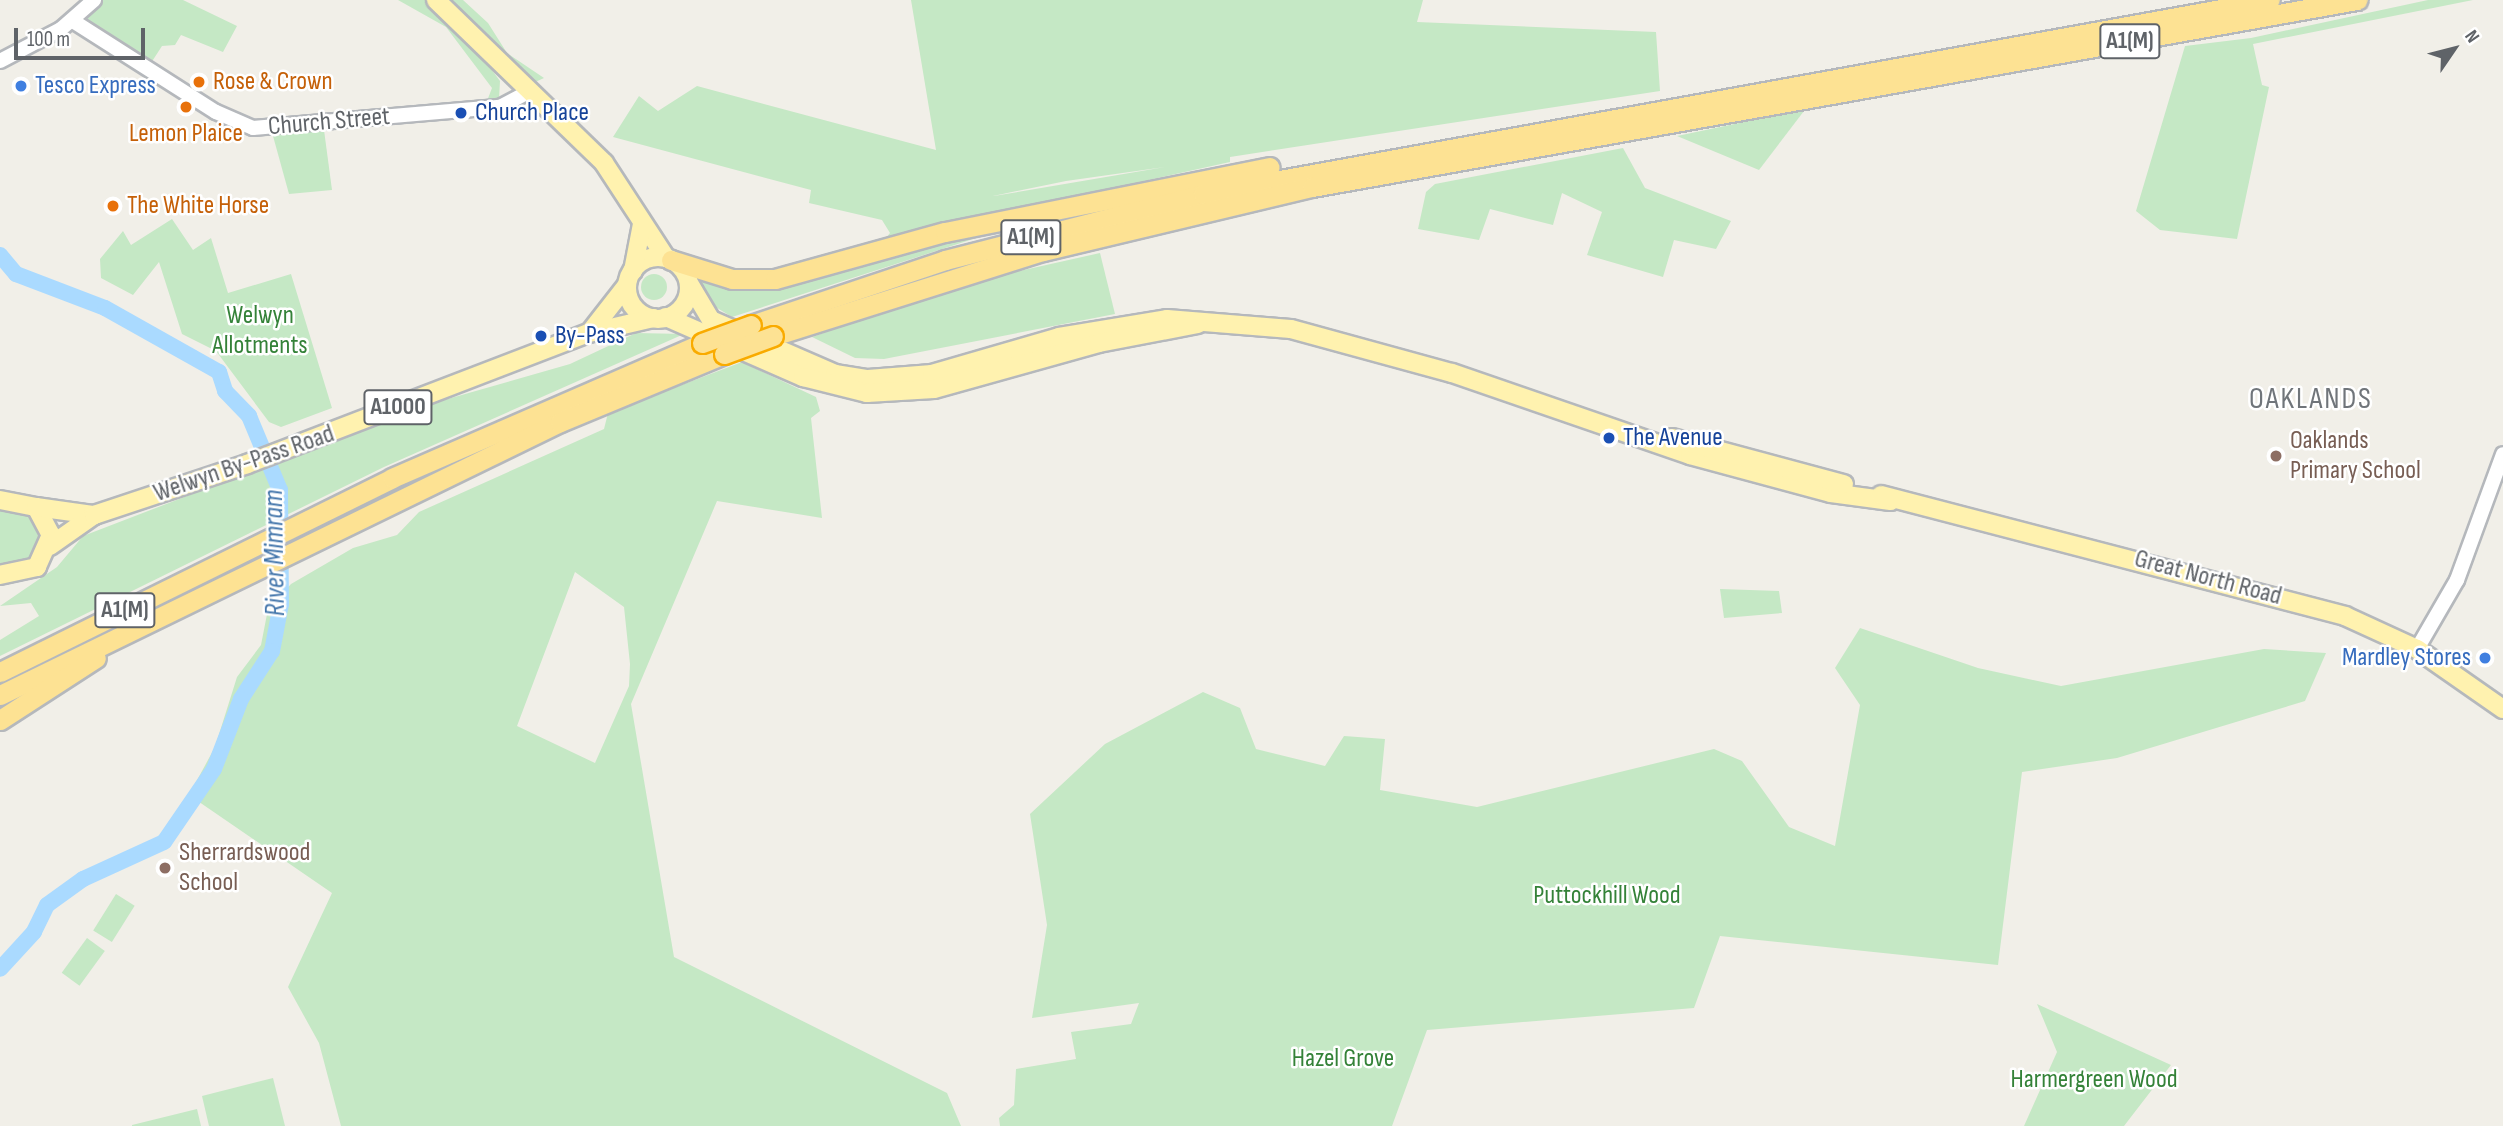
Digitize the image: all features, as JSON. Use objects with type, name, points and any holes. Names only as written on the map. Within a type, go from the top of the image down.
[{"type":"highway","name":"A1(M)","points":[[0,672],[317,515],[702,343],[945,260],[1125,212],[1441,148],[1788,93],[2270,0]]},
{"type":"highway","name":"A1(M)","points":[[1905,72],[2357,0]]},
{"type":"highway","name":"A1(M)","points":[[0,695],[559,422],[774,336],[957,276],[1192,214],[1788,93]]},
{"type":"highway","points":[[668,259],[732,279],[775,279],[944,232],[1197,180],[1371,150],[1441,148]]},
{"type":"highway","points":[[0,720],[142,624]]},
{"type":"main road","points":[[436,0],[526,93],[604,163],[642,224],[689,283],[711,320],[826,370],[868,379],[932,374],[1096,329],[1167,319],[1198,324]]},
{"type":"main road","points":[[642,224],[630,278],[632,305],[803,377],[867,393],[934,389],[1099,342],[1198,324]]},
{"type":"main road","points":[[589,333],[644,261],[668,259]]},
{"type":"main road","points":[[660,318],[686,301],[689,283]]},
{"type":"main road","name":"Welwyn By-Pass Road","points":[[5,579],[37,567],[50,546],[94,515],[284,451],[589,333],[660,318]]},
{"type":"main road","name":"Great North Road","points":[[1198,324],[1291,329],[1343,340],[1598,420],[1891,501],[2270,593],[2345,616],[2417,649],[2503,709]]},
{"type":"main road","name":"Welwyn By-Pass Road","points":[[0,500],[94,515]]},
{"type":"main road","points":[[36,507],[48,524],[50,546]]},
{"type":"street","points":[[0,61],[73,21],[94,0]]},
{"type":"street","name":"Church Street","points":[[73,21],[216,113],[253,128],[500,107],[526,93]]},
{"type":"street","points":[[2417,649],[2457,580],[2503,454]]},
{"type":"green space","points":[[101,0],[183,0],[237,26],[223,52],[181,35],[175,45],[162,46],[151,63],[88,26],[87,18]]},
{"type":"green space","points":[[398,0],[425,0],[469,39],[500,81],[499,99],[487,101],[492,88],[446,27]]},
{"type":"green space","points":[[446,0],[463,0],[488,23],[507,53],[544,78],[531,84]]},
{"type":"green space","points":[[911,0],[1423,0],[1417,22],[1656,32],[1660,91],[1230,157],[1230,162],[886,238],[890,233],[882,220],[809,203],[811,190],[613,137],[639,96],[658,111],[697,86],[936,150]],"holes":[[[1165,167],[993,196],[1066,181]]]},
{"type":"green space","points":[[2428,0],[2473,0],[2253,44],[2262,85],[2269,87],[2237,239],[2160,230],[2136,211],[2185,46],[2251,38]]},
{"type":"green space","points":[[1804,111],[1759,170],[1677,136]]},
{"type":"green space","points":[[324,130],[332,190],[289,194],[273,136]]},
{"type":"green space","points":[[1623,148],[1645,188],[1731,221],[1716,249],[1674,240],[1663,277],[1587,255],[1602,212],[1562,193],[1553,225],[1490,209],[1479,240],[1418,229],[1426,192],[1435,184]]},
{"type":"green space","name":"Welwyn Allotments","points":[[172,219],[193,250],[211,238],[228,293],[291,274],[332,408],[281,427],[269,422],[216,351],[182,334],[159,262],[133,295],[101,278],[100,259],[123,231],[131,245]]},
{"type":"green space","points":[[1004,229],[732,317],[704,300],[698,274],[731,283]]},
{"type":"green space","points":[[1100,253],[1115,314],[884,359],[855,358],[812,337],[970,282]]},
{"type":"green space","points":[[654,274],[663,278],[667,287],[663,296],[654,300],[645,296],[641,287],[645,278]]},
{"type":"green space","points":[[636,333],[684,334],[384,467],[0,656],[0,640],[39,616],[31,603],[0,606],[57,567],[83,536],[416,408],[570,364]]},
{"type":"green space","points":[[742,362],[816,397],[820,411],[811,418],[822,518],[717,501],[631,704],[674,957],[947,1093],[961,1126],[341,1126],[319,1043],[288,987],[332,893],[189,795],[215,747],[237,677],[261,645],[268,609],[291,584],[353,548],[397,535],[419,512],[604,429],[608,413]],"holes":[[[575,572],[624,607],[630,664],[629,686],[595,763],[517,726]]]},
{"type":"green space","points":[[0,507],[31,512],[44,538],[31,564],[0,569]]},
{"type":"green space","points":[[1720,589],[1779,591],[1782,613],[1724,618]]},
{"type":"green space","points":[[1860,628],[1978,668],[2061,686],[2264,649],[2326,653],[2305,701],[2117,758],[2022,772],[1998,965],[1720,936],[1694,1008],[1427,1030],[1392,1126],[1000,1126],[999,1118],[1014,1105],[1016,1069],[1076,1059],[1071,1032],[1131,1024],[1139,1003],[1032,1018],[1047,925],[1030,814],[1105,744],[1203,692],[1240,708],[1256,749],[1325,766],[1344,736],[1385,739],[1380,790],[1477,807],[1714,749],[1742,761],[1789,827],[1835,846],[1860,705],[1835,668]]},
{"type":"green space","points":[[116,894],[135,906],[112,942],[93,930]]},
{"type":"green space","points":[[87,938],[105,951],[80,986],[62,973]]},
{"type":"green space","name":"Harmergreen Wood","points":[[2037,1004],[2171,1065],[2124,1126],[2024,1126],[2057,1052]]},
{"type":"green space","points":[[273,1078],[285,1126],[209,1126],[202,1096]]},
{"type":"green space","points":[[197,1109],[201,1126],[132,1126],[132,1125]]},
{"type":"waterway","name":"River Mimram","points":[[0,255],[16,274],[105,308],[219,372],[225,391],[249,416],[280,490],[281,604],[272,651],[241,699],[214,769],[164,842],[83,879],[47,905],[34,932],[0,969]]},
{"type":"place","name":"Rose & Crown","points":[[199,82]]},
{"type":"place","name":"Tesco Express","points":[[21,86]]},
{"type":"place","name":"Lemon Plaice","points":[[186,107]]},
{"type":"place","name":"Church Place","points":[[461,113]]},
{"type":"place","name":"The White Horse","points":[[113,206]]},
{"type":"place","name":"By-Pass","points":[[541,336]]},
{"type":"place","name":"The Avenue","points":[[1609,438]]},
{"type":"place","name":"Oaklands Primary School","points":[[2276,456]]},
{"type":"place","name":"Mardley Stores","points":[[2485,658]]},
{"type":"place","name":"Sherrardswood School","points":[[165,868]]},
{"type":"district","name":"OAKLANDS","points":[[2311,399]]},
{"type":"park label","name":"Puttockhill Wood","points":[[1607,896]]},
{"type":"park label","name":"Hazel Grove","points":[[1343,1059]]}]
